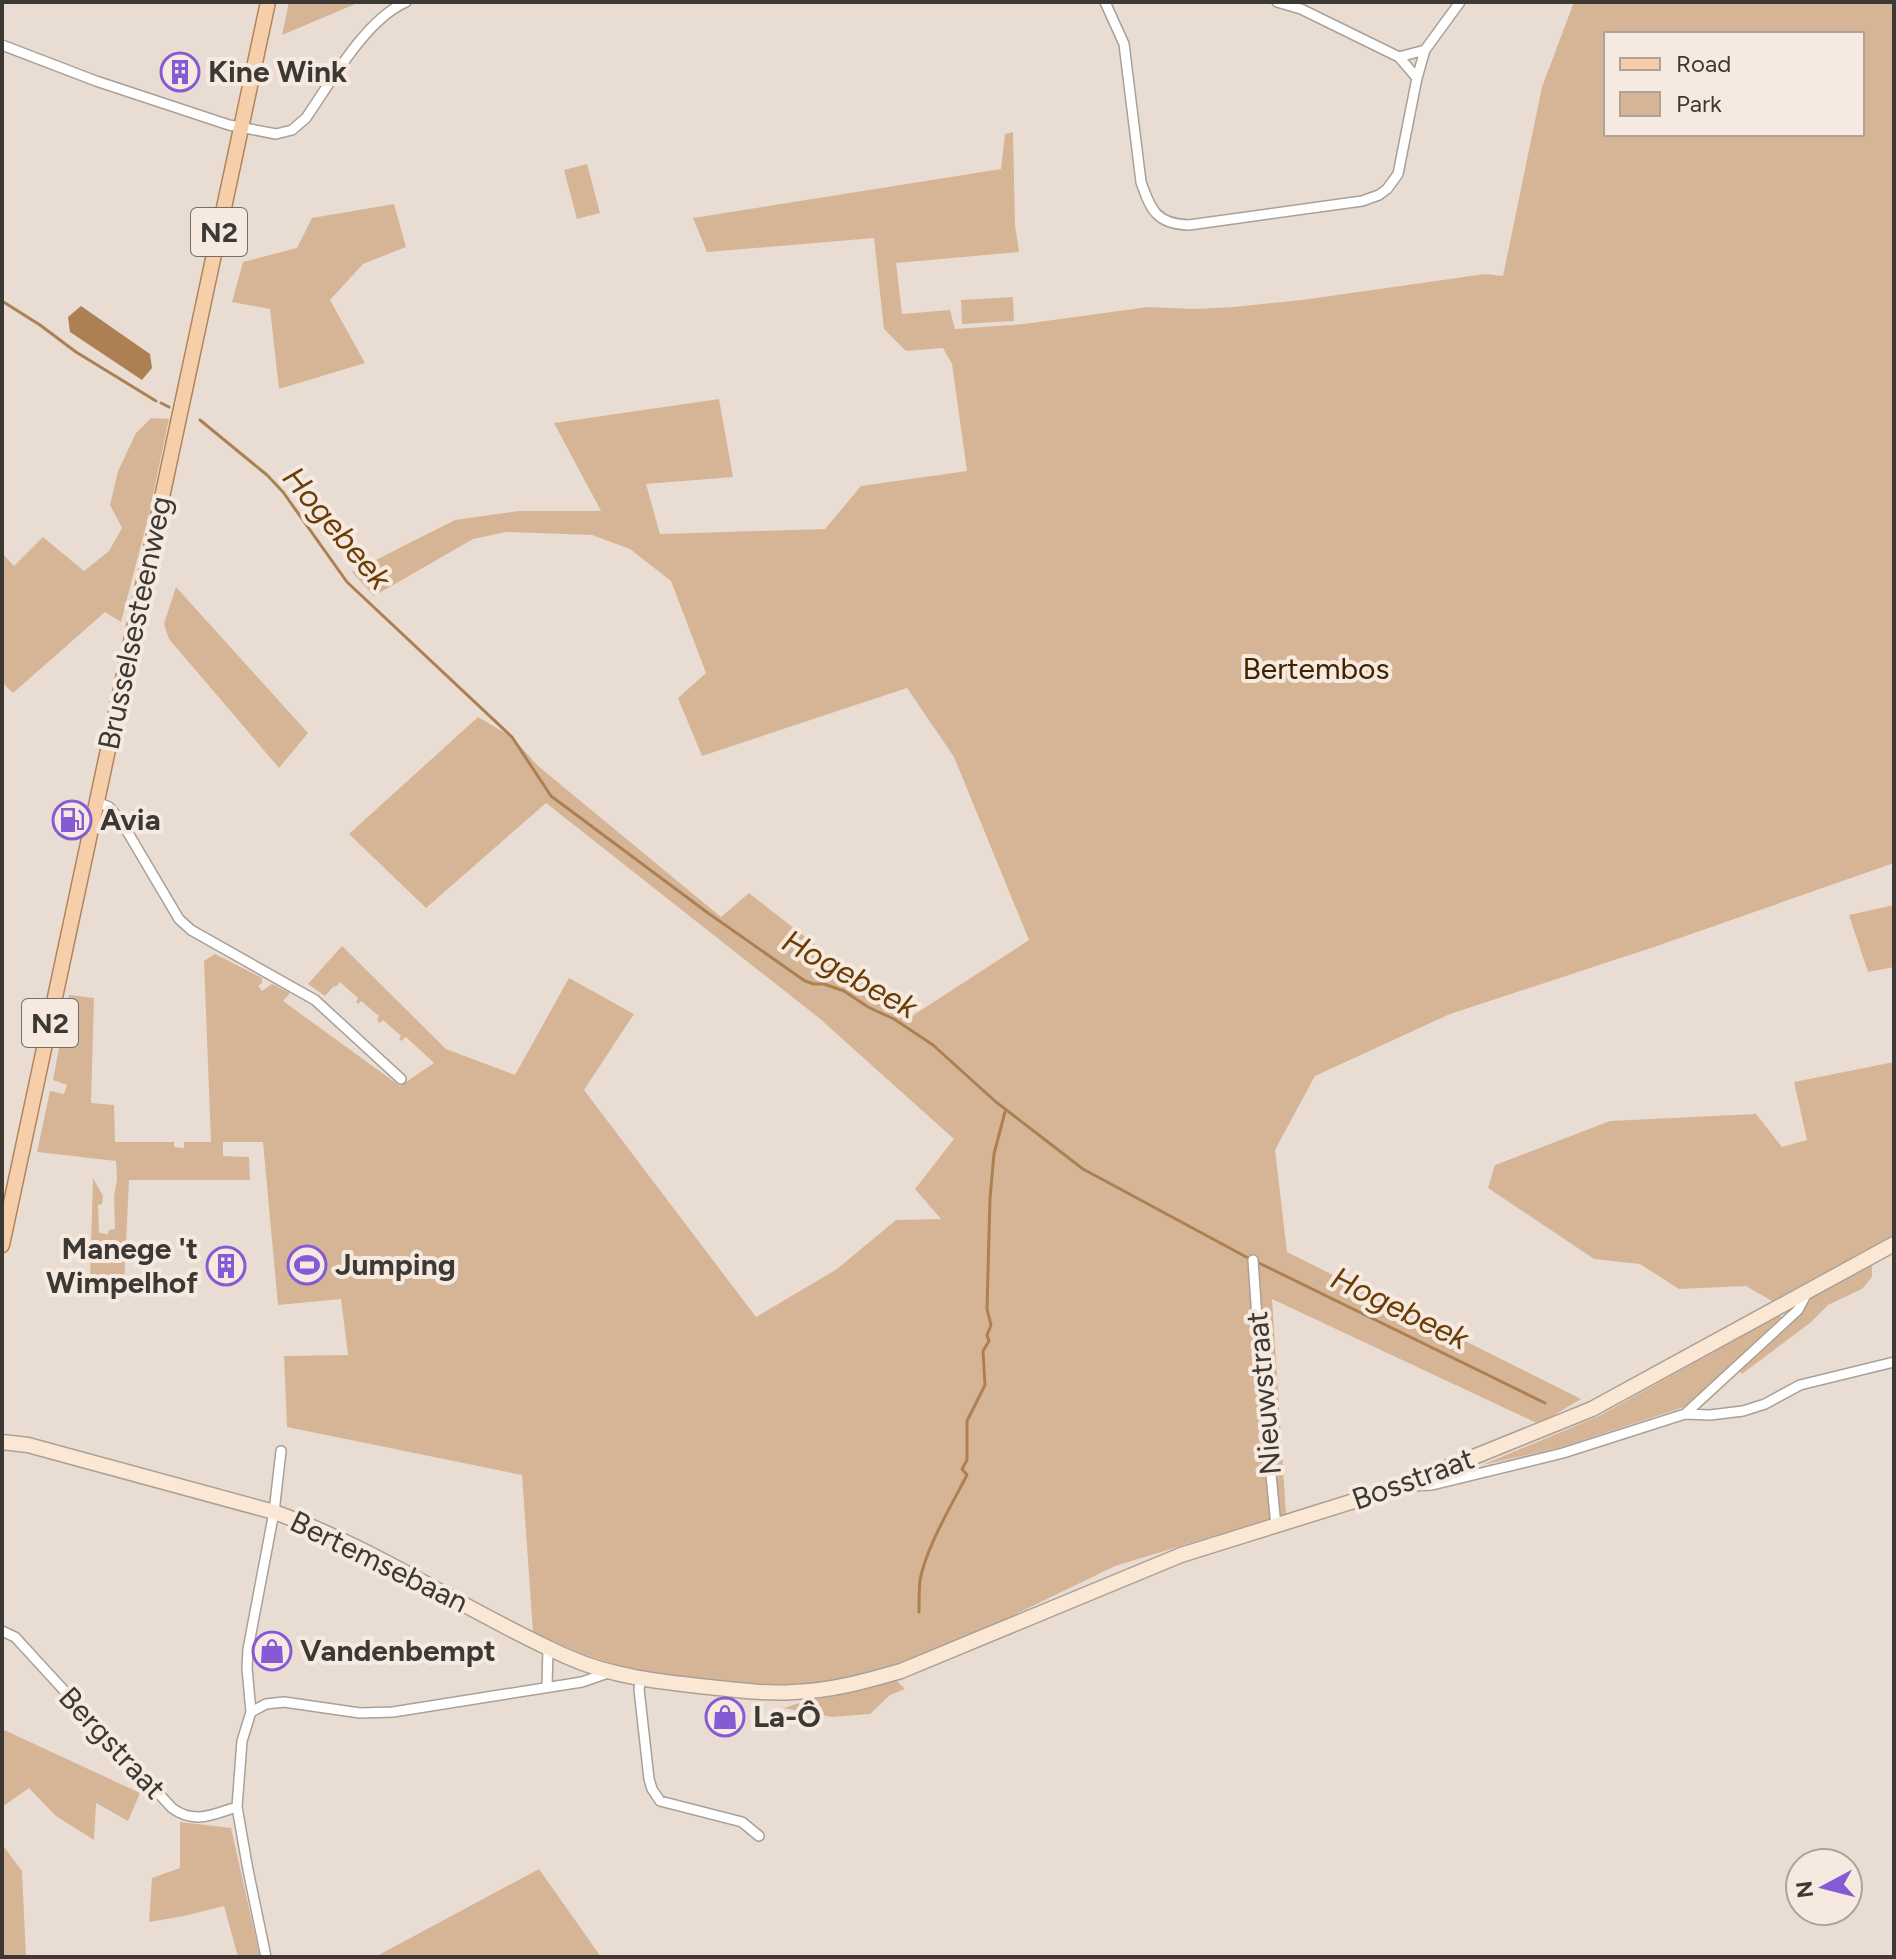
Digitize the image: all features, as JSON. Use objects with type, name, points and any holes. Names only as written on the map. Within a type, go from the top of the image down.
[{"type":"main road","name":"Brusselsesteenweg","points":[[2,1245],[268,2]]},
{"type":"street","points":[[2,45],[110,86],[242,128],[276,134],[297,127],[306,118],[373,24],[406,2]]},
{"type":"street","points":[[1105,2],[1124,44],[1141,182],[1153,210],[1164,220],[1189,225],[1362,201],[1387,189],[1398,174],[1425,50],[1460,2]]},
{"type":"street","points":[[1277,2],[1301,9],[1399,57],[1417,78]]},
{"type":"street","points":[[1399,57],[1425,50]]},
{"type":"street","points":[[97,802],[109,807],[121,821],[179,919],[191,930],[315,1000],[401,1079]]},
{"type":"street","name":"Bosstraat","points":[[912,1667],[1181,1555],[1402,1486],[1592,1409],[1894,1244]]},
{"type":"street","name":"Nieuwstraat","points":[[1253,1260],[1276,1526]]},
{"type":"street","points":[[1685,1414],[1798,1310],[1807,1293]]},
{"type":"street","points":[[1402,1486],[1432,1485],[1563,1453],[1685,1414],[1743,1411],[1765,1404],[1800,1385],[1894,1362]]},
{"type":"street","name":"Bertemsebaan","points":[[2,1433],[28,1445]]},
{"type":"street","name":"Bertemsebaan","points":[[2,1442],[28,1445],[274,1512],[306,1524],[351,1544],[548,1648],[614,1672],[762,1693],[795,1692],[858,1683],[912,1667]]},
{"type":"street","points":[[266,1957],[237,1807],[242,1741],[251,1712],[247,1659],[274,1512],[281,1451]]},
{"type":"street","name":"Bergstraat","points":[[2,1631],[15,1637],[172,1808],[185,1816],[201,1817],[237,1807]]},
{"type":"street","points":[[547,1687],[548,1648]]},
{"type":"street","points":[[251,1712],[266,1704],[284,1702],[360,1713],[393,1712],[582,1682],[614,1672]]},
{"type":"street","points":[[641,1678],[639,1689],[649,1779],[660,1801],[742,1822],[759,1836]]},
{"type":"green space","points":[[289,2],[360,2],[282,35]]},
{"type":"green space","name":"Bertembos","points":[[1574,2],[1894,2],[1894,863],[1450,1014],[1315,1076],[1275,1150],[1287,1252],[1581,1399],[1539,1424],[1272,1299],[1286,1514],[1115,1566],[910,1661],[839,1680],[800,1686],[675,1680],[583,1654],[533,1632],[522,1475],[287,1427],[284,1356],[348,1355],[341,1299],[278,1305],[263,1142],[223,1142],[223,1156],[249,1157],[250,1180],[129,1180],[124,1285],[90,1280],[93,1178],[103,1196],[102,1204],[98,1205],[99,1233],[108,1234],[109,1230],[115,1229],[116,1161],[37,1152],[50,1091],[64,1094],[67,1085],[53,1080],[69,995],[94,998],[91,1103],[114,1105],[115,1142],[174,1142],[174,1147],[184,1148],[184,1142],[211,1142],[204,961],[215,954],[262,978],[258,986],[262,991],[272,984],[290,993],[283,1001],[400,1086],[434,1063],[406,1037],[401,1041],[401,1036],[383,1020],[380,1023],[377,1020],[379,1016],[361,1001],[358,1004],[358,998],[340,982],[325,996],[308,984],[342,946],[446,1049],[515,1075],[569,978],[634,1014],[584,1090],[756,1317],[837,1269],[896,1220],[941,1219],[915,1189],[954,1139],[819,1018],[546,803],[426,908],[349,834],[478,717],[512,737],[538,766],[721,917],[749,893],[909,1018],[1029,940],[954,757],[907,688],[702,756],[678,698],[706,673],[671,581],[630,549],[592,535],[506,532],[473,539],[374,596],[352,572],[455,520],[519,511],[601,511],[554,423],[719,399],[733,477],[646,484],[660,534],[825,529],[861,486],[967,471],[952,364],[943,348],[906,351],[884,329],[874,238],[707,252],[693,218],[1001,169],[1005,134],[1013,132],[1015,225],[1019,252],[896,263],[902,314],[950,310],[955,329],[1024,324],[1148,307],[1234,307],[1485,274],[1503,276],[1542,87]]},
{"type":"green space","points":[[587,164],[600,213],[577,219],[564,170]]},
{"type":"green space","points":[[394,204],[406,247],[363,264],[330,300],[365,363],[279,389],[270,309],[232,302],[243,262],[297,248],[312,218]]},
{"type":"green space","points":[[1013,297],[1014,321],[962,324],[961,300]]},
{"type":"green space","points":[[151,418],[169,419],[121,622],[105,612],[13,693],[2,682],[2,553],[14,566],[43,537],[84,571],[109,551],[122,528],[110,505],[118,471],[136,433]]},
{"type":"green space","points":[[176,587],[308,733],[279,768],[169,639],[164,624]]},
{"type":"green space","points":[[1894,905],[1894,967],[1868,972],[1849,915]]},
{"type":"green space","points":[[1894,1062],[1894,1235],[1772,1301],[1746,1286],[1679,1289],[1640,1264],[1594,1259],[1488,1188],[1495,1165],[1610,1121],[1756,1114],[1782,1147],[1807,1140],[1794,1082]]},
{"type":"green space","points":[[1872,1262],[1872,1277],[1862,1289],[1828,1305],[1810,1323],[1742,1374],[1739,1370],[1805,1308],[1810,1299]]},
{"type":"green space","points":[[1780,1315],[1782,1319],[1684,1407],[1559,1448],[1482,1465],[1599,1416]]},
{"type":"green space","points":[[896,1680],[905,1689],[890,1695],[870,1714],[832,1717],[784,1708],[814,1698]]},
{"type":"green space","points":[[2,1729],[140,1793],[128,1821],[96,1803],[94,1840],[56,1816],[29,1788],[2,1807]]},
{"type":"green space","points":[[180,1822],[231,1828],[260,1957],[238,1957],[224,1906],[149,1922],[152,1878],[180,1868]]},
{"type":"green space","points":[[2,1824],[4,1847],[22,1871],[26,1957],[2,1957]]},
{"type":"green space","points":[[539,1869],[601,1957],[375,1957]]},
{"type":"shaded area","points":[[81,306],[150,354],[152,368],[142,380],[70,332],[68,317]]},
{"type":"waterway","name":"Hogebeek","points":[[2,301],[76,352],[156,401]]},
{"type":"waterway","name":"Hogebeek","points":[[161,403],[169,407]]},
{"type":"waterway","name":"Hogebeek","points":[[200,420],[267,475],[283,492],[347,582],[512,737],[551,796],[805,981],[844,991],[933,1045],[996,1102],[1083,1169],[1250,1259]]},
{"type":"waterway","points":[[919,1612],[923,1567],[967,1475],[962,1469],[967,1460],[967,1421],[985,1385],[983,1351],[989,1341],[987,1335],[991,1325],[987,1309],[990,1198],[994,1154],[1005,1112]]},
{"type":"waterway","name":"Hogebeek","points":[[1257,1262],[1545,1403]]},
{"type":"place","name":"Kine Wink","points":[[180,72]]},
{"type":"place","name":"Avia","points":[[72,820]]},
{"type":"place","name":"Jumping","points":[[307,1265]]},
{"type":"place","name":"Manege 't Wimpelhof","points":[[226,1266]]},
{"type":"place","name":"Vandenbempt","points":[[272,1651]]},
{"type":"place","name":"La-Ô","points":[[725,1717]]}]
